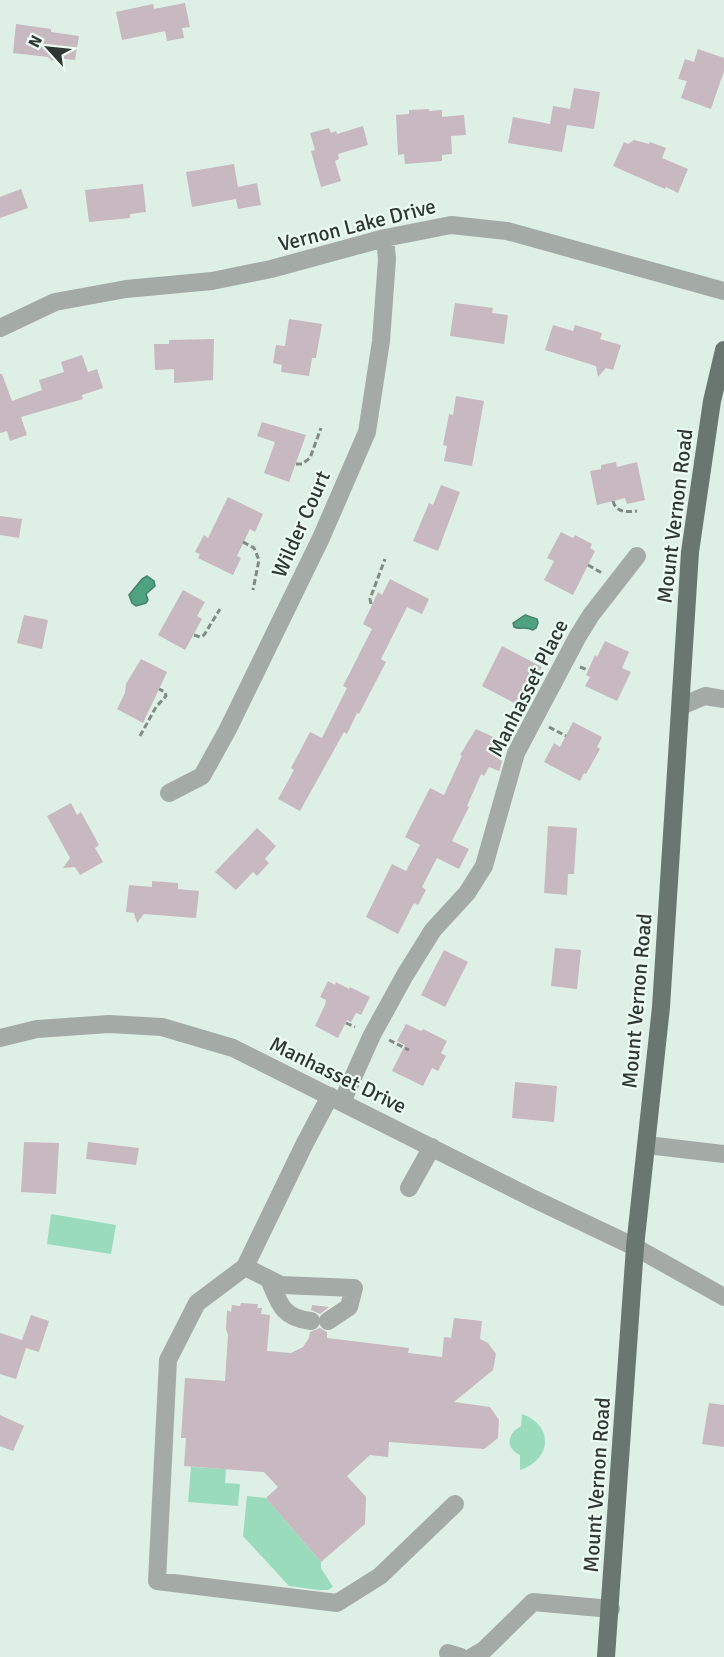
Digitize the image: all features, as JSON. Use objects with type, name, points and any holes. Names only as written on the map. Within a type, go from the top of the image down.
[{"type":"main road","name":"Mount Vernon Road","points":[[606,1657],[635,1247],[661,1007],[690,552],[712,401],[724,350]]},
{"type":"street","name":"Vernon Lake Drive","points":[[0,328],[55,302],[126,289],[212,282],[271,269],[385,238],[451,225],[507,231],[724,291]]},
{"type":"street","name":"Wilder Court","points":[[169,793],[201,776],[228,729],[321,538],[367,432],[381,341],[387,259],[385,238]]},
{"type":"street","name":"Manhasset Place","points":[[245,1267],[405,975],[433,930],[467,893],[484,866],[516,753],[578,636],[591,615],[637,556]]},
{"type":"street","points":[[681,706],[705,696],[724,699]]},
{"type":"street","name":"Manhasset Drive","points":[[0,1038],[37,1029],[109,1024],[162,1027],[233,1047],[532,1198],[635,1247],[724,1297]]},
{"type":"street","points":[[647,1145],[724,1154]]},
{"type":"street","points":[[409,1188],[432,1147]]},
{"type":"street","points":[[269,1279],[281,1308],[296,1319],[319,1321],[349,1307],[354,1288],[281,1285],[269,1279],[245,1267],[197,1303],[168,1360],[157,1581],[337,1603],[380,1576],[455,1504]]},
{"type":"street","points":[[472,1657],[484,1650],[492,1630],[533,1602],[610,1609]]},
{"type":"path","points":[[296,464],[302,464],[310,458],[321,428]]},
{"type":"path","points":[[613,501],[614,506],[620,511],[637,512]]},
{"type":"path","points":[[243,542],[254,548],[259,560],[253,590]]},
{"type":"path","points":[[370,604],[385,559]]},
{"type":"path","points":[[194,635],[200,637],[204,635],[220,609]]},
{"type":"path","points":[[141,736],[156,707],[166,696],[165,692],[159,688]]},
{"type":"shaded area","points":[[147,576],[154,581],[155,586],[146,594],[148,600],[146,603],[136,606],[129,595]]},
{"type":"shaded area","points":[[525,615],[537,619],[536,628],[533,630],[514,627],[513,623]]},
{"type":"shaded area","points":[[51,1214],[116,1225],[111,1254],[47,1244]]},
{"type":"shaded area","points":[[522,1414],[533,1419],[540,1426],[545,1443],[538,1459],[520,1470],[520,1455],[512,1449],[510,1441],[513,1433],[521,1426]]},
{"type":"shaded area","points":[[191,1467],[226,1469],[225,1483],[240,1484],[238,1506],[188,1502]]},
{"type":"shaded area","points":[[247,1496],[266,1498],[321,1562],[321,1568],[333,1587],[328,1590],[319,1590],[289,1586],[243,1536]]},
{"type":"building","points":[[185,3],[190,27],[182,28],[184,38],[167,41],[165,31],[122,40],[116,12],[153,4],[154,9]]},
{"type":"building","points":[[16,24],[79,36],[75,60],[57,58],[52,61],[48,57],[13,53]]},
{"type":"building","points":[[698,49],[724,58],[724,71],[711,109],[681,98],[687,81],[678,79],[685,59],[694,62]]},
{"type":"building","points":[[574,88],[600,92],[594,129],[567,125],[562,152],[508,143],[513,117],[550,124],[553,106],[570,109]]},
{"type":"building","points":[[429,109],[429,111],[442,110],[442,117],[464,115],[466,135],[451,136],[452,154],[442,155],[442,161],[405,164],[404,154],[398,155],[396,115],[409,114],[409,110]]},
{"type":"building","points":[[363,126],[368,145],[338,154],[339,159],[335,161],[341,181],[321,187],[311,151],[315,150],[310,133],[329,128],[331,133],[336,131],[337,134]]},
{"type":"building","points":[[634,140],[649,144],[650,142],[666,148],[662,158],[688,169],[678,193],[613,166],[624,142],[628,144]]},
{"type":"building","points":[[234,164],[238,187],[257,183],[261,205],[238,209],[236,199],[192,207],[186,172]]},
{"type":"building","points":[[143,184],[146,212],[130,214],[130,218],[89,222],[85,190]]},
{"type":"building","points":[[21,189],[28,208],[0,218],[0,197]]},
{"type":"building","points":[[455,303],[493,308],[492,313],[508,315],[504,344],[450,336]]},
{"type":"building","points":[[289,319],[322,324],[316,358],[312,358],[309,376],[281,372],[282,365],[273,363],[276,345],[285,346]]},
{"type":"building","points":[[553,325],[573,331],[575,325],[602,333],[600,339],[621,345],[613,370],[606,368],[598,377],[596,366],[545,350]]},
{"type":"building","points":[[214,339],[213,380],[174,383],[174,369],[155,370],[154,344],[169,344],[169,340]]},
{"type":"building","points":[[82,355],[88,372],[97,369],[103,388],[82,395],[83,399],[21,417],[27,435],[10,441],[7,431],[0,433],[0,374],[2,374],[12,401],[42,390],[39,380],[64,372],[61,362]]},
{"type":"building","points":[[456,396],[484,401],[472,466],[444,461],[447,446],[443,445],[449,414],[453,415]]},
{"type":"building","points":[[262,422],[306,435],[289,482],[264,473],[275,442],[257,436]]},
{"type":"building","points":[[616,462],[617,467],[637,462],[645,500],[627,504],[625,498],[597,505],[590,471],[601,469],[601,465]]},
{"type":"building","points":[[441,485],[460,492],[438,551],[413,541],[429,503],[433,505]]},
{"type":"building","points":[[228,497],[263,514],[255,532],[250,529],[237,556],[241,558],[233,575],[198,558],[200,554],[195,552],[204,535],[208,538]]},
{"type":"building","points":[[0,516],[22,519],[19,538],[0,535]]},
{"type":"building","points":[[561,532],[573,538],[575,535],[592,544],[590,548],[595,551],[573,595],[544,580],[554,561],[547,558]]},
{"type":"building","points":[[390,579],[429,599],[422,614],[407,607],[381,659],[386,662],[359,714],[357,713],[347,734],[344,732],[300,811],[278,799],[294,770],[291,768],[310,732],[322,738],[347,688],[343,686],[372,629],[363,624],[378,592],[382,595]]},
{"type":"building","points":[[183,590],[205,602],[197,616],[202,619],[185,650],[158,635]]},
{"type":"building","points":[[24,615],[48,620],[42,649],[17,643]]},
{"type":"building","points":[[605,641],[629,652],[622,668],[631,672],[617,701],[585,686],[590,677],[586,675],[595,655],[597,657]]},
{"type":"building","points":[[502,646],[542,667],[520,706],[482,686]]},
{"type":"building","points":[[141,659],[167,672],[143,723],[117,709],[125,693],[126,684]]},
{"type":"building","points":[[573,722],[602,737],[597,747],[600,749],[580,781],[544,762],[554,743],[560,747]]},
{"type":"building","points":[[476,729],[498,739],[492,754],[502,761],[500,769],[499,771],[489,767],[484,776],[481,774],[467,806],[469,807],[452,841],[469,849],[459,869],[437,858],[422,887],[426,890],[418,905],[414,903],[398,934],[366,917],[392,864],[406,871],[420,845],[405,837],[430,788],[444,795],[462,756],[460,755]]},
{"type":"building","points":[[71,803],[77,815],[81,812],[99,845],[95,848],[103,862],[80,875],[75,867],[63,868],[70,858],[47,816]]},
{"type":"building","points":[[548,826],[577,828],[574,874],[568,874],[567,895],[544,893]]},
{"type":"building","points":[[257,828],[276,846],[265,859],[269,863],[257,876],[253,872],[236,890],[215,872]]},
{"type":"building","points":[[152,881],[178,883],[178,889],[199,891],[196,918],[144,914],[137,923],[134,913],[126,912],[129,885],[152,887]]},
{"type":"building","points":[[555,948],[581,950],[577,989],[551,986]]},
{"type":"building","points":[[444,950],[468,962],[445,1007],[421,995]]},
{"type":"building","points":[[328,981],[335,985],[336,982],[349,989],[350,987],[370,997],[361,1015],[356,1013],[351,1022],[347,1020],[338,1038],[315,1026],[325,1005],[326,1000],[320,997]]},
{"type":"building","points":[[406,1024],[421,1031],[423,1029],[447,1041],[441,1053],[446,1056],[438,1071],[432,1068],[423,1086],[392,1071],[405,1045],[397,1041]]},
{"type":"building","points":[[515,1082],[557,1086],[554,1122],[512,1118]]},
{"type":"building","points":[[24,1142],[59,1143],[56,1194],[21,1192]]},
{"type":"building","points":[[88,1142],[139,1148],[136,1165],[86,1159]]},
{"type":"building","points":[[241,1303],[258,1304],[257,1308],[262,1308],[261,1314],[270,1315],[267,1351],[291,1353],[303,1347],[310,1332],[320,1328],[327,1332],[327,1338],[409,1348],[408,1353],[442,1357],[444,1337],[451,1338],[454,1318],[482,1321],[480,1339],[488,1343],[496,1354],[493,1370],[454,1402],[490,1407],[499,1420],[498,1438],[484,1449],[389,1442],[388,1457],[370,1455],[347,1476],[366,1497],[365,1524],[321,1562],[266,1498],[278,1487],[264,1472],[184,1466],[186,1438],[181,1438],[185,1378],[225,1381],[227,1310],[231,1312],[232,1305],[240,1306]]},
{"type":"building","points":[[312,1305],[329,1307],[320,1314],[311,1310]]},
{"type":"building","points":[[31,1315],[49,1321],[39,1352],[26,1348],[16,1379],[0,1374],[0,1333],[22,1340]]},
{"type":"building","points":[[709,1403],[724,1405],[724,1447],[702,1444]]},
{"type":"building","points":[[0,1415],[24,1426],[13,1451],[0,1446]]}]
